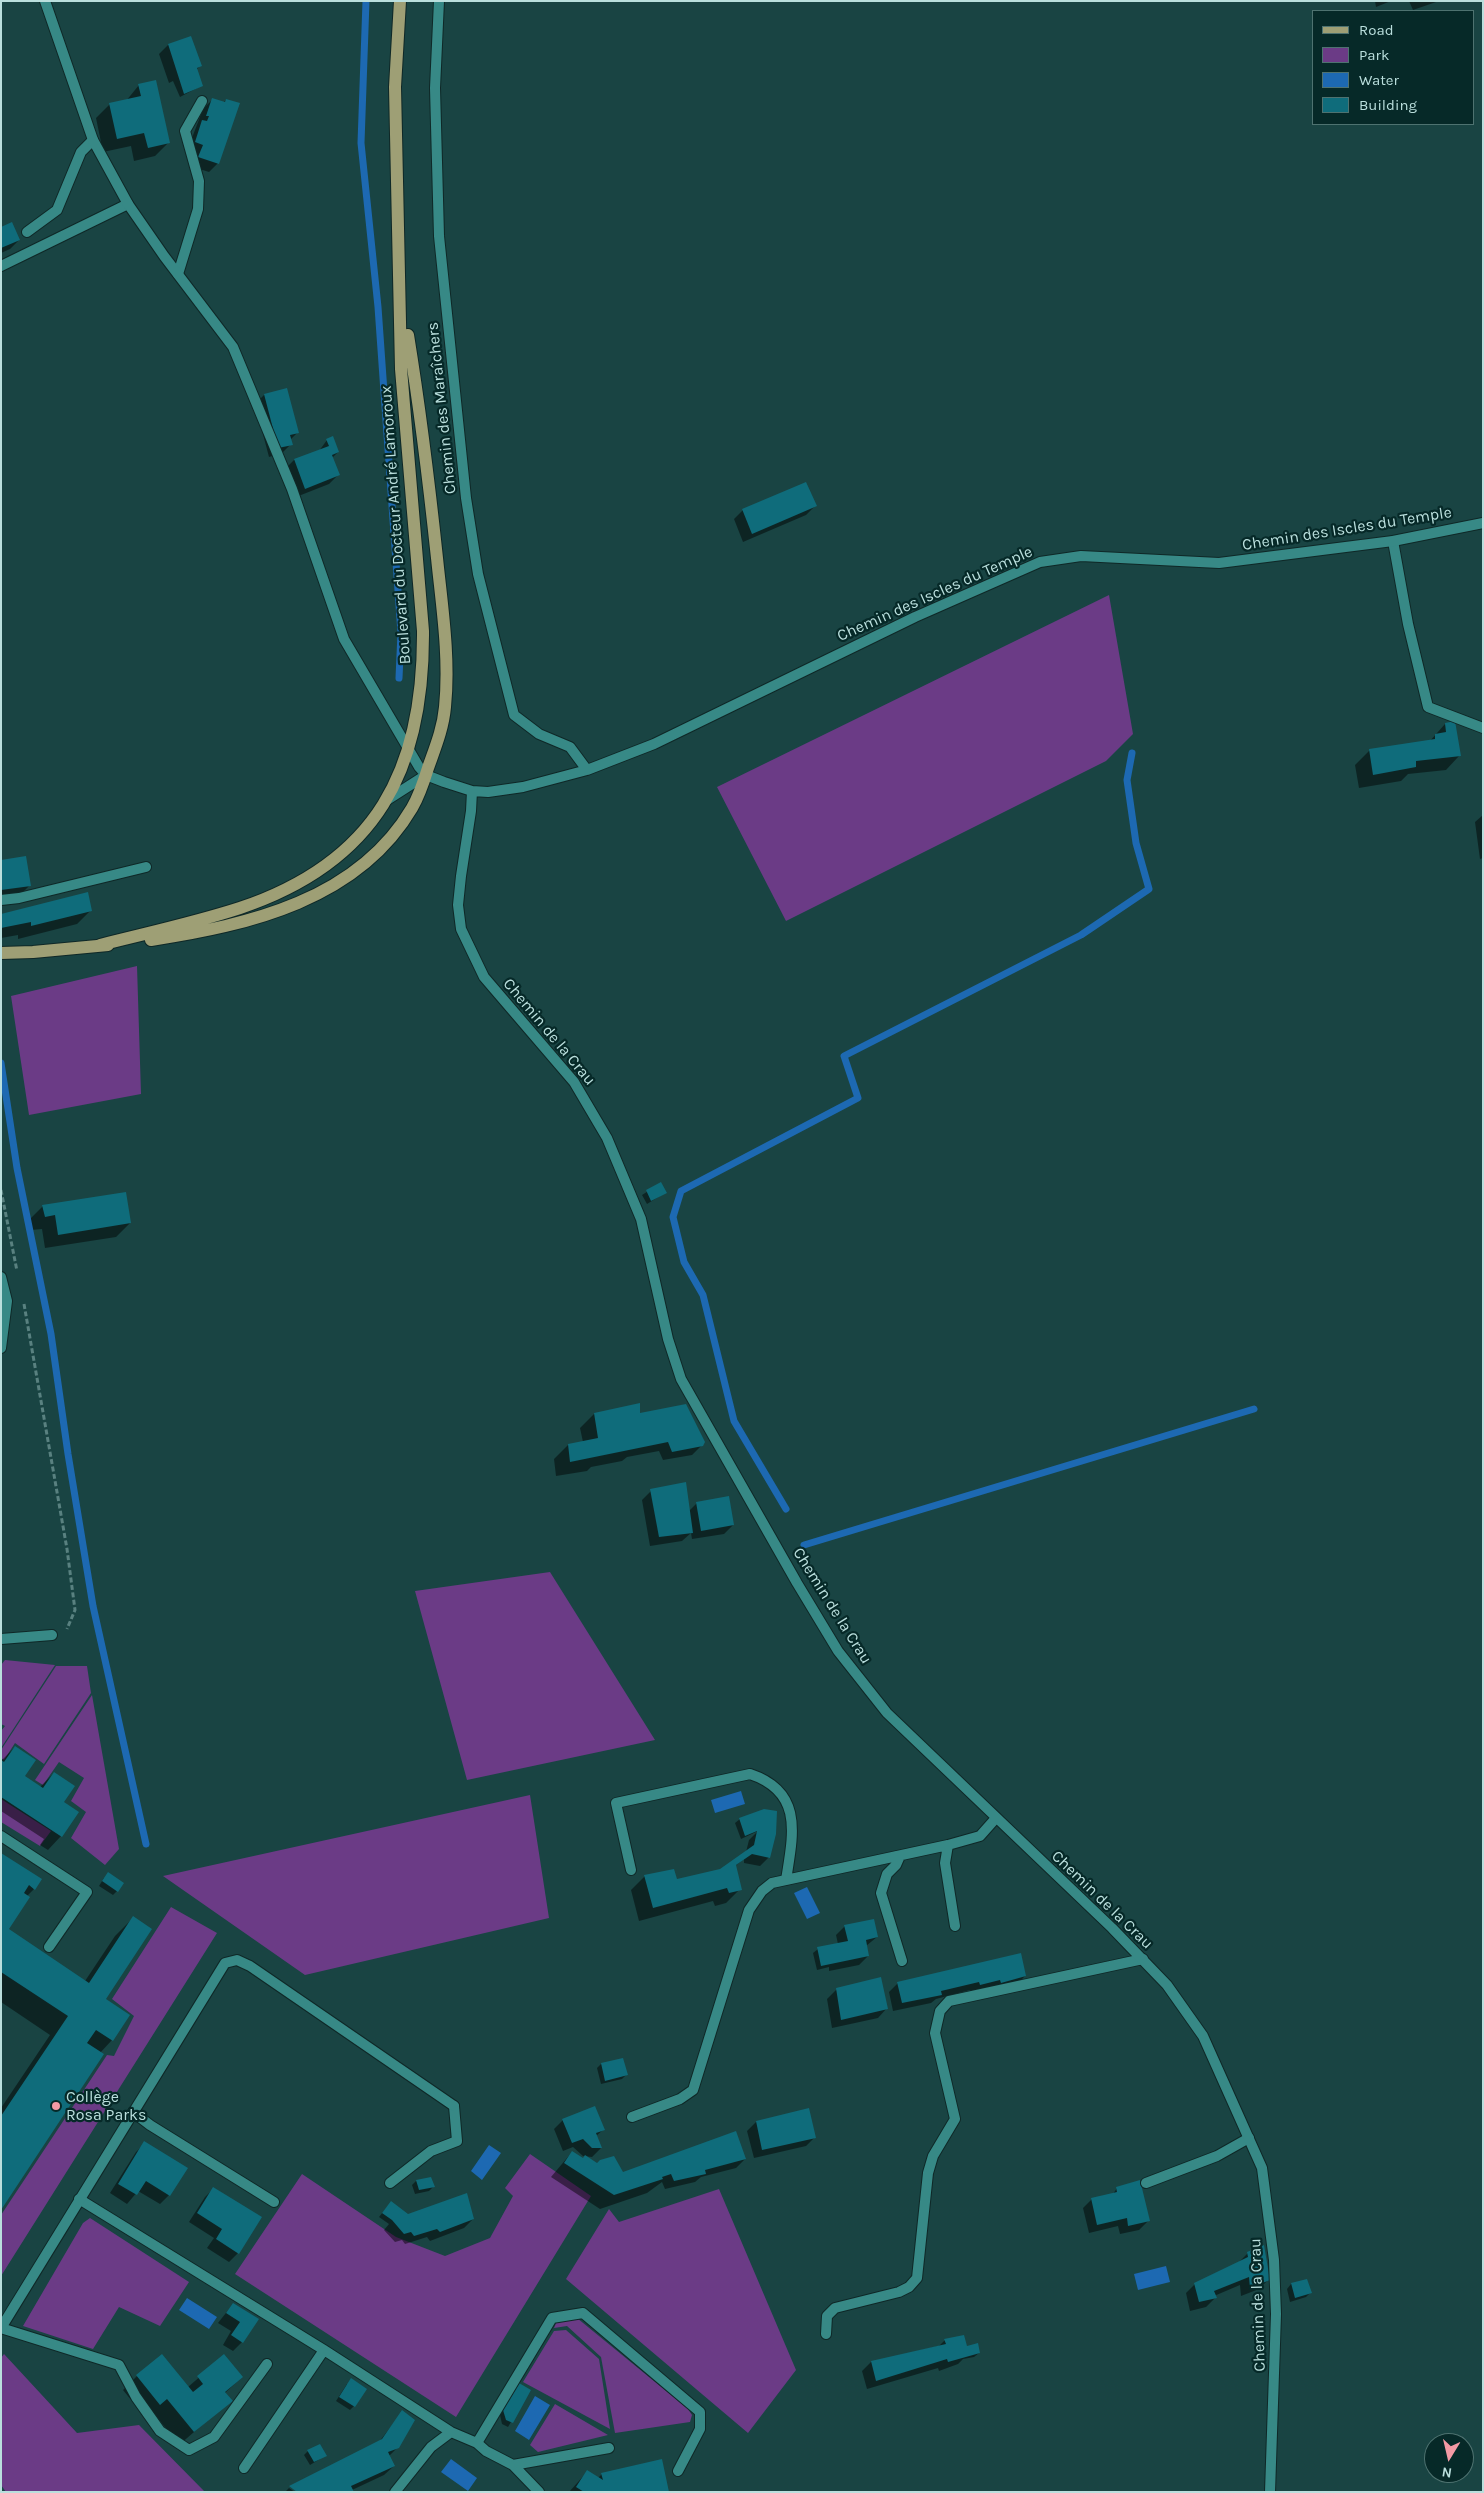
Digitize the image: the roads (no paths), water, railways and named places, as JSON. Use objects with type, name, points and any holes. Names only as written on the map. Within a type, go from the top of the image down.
[{"type":"main road","name":"Boulevard du Docteur André Lamoroux","points":[[100,945],[188,924],[242,908],[301,882],[347,849],[370,824],[400,776],[409,750],[419,708],[423,670],[420,584],[402,369],[395,87],[400,1]]},
{"type":"main road","name":"Boulevard du Docteur André Lamoroux","points":[[100,945],[134,943],[193,934],[245,922],[306,901],[368,862],[413,808],[441,734],[445,707],[443,611],[432,506],[401,296]]},
{"type":"main road","points":[[1,953],[33,952],[100,945]]},
{"type":"street","points":[[45,1],[93,140],[128,204],[233,347],[292,489],[344,639],[409,750],[426,775],[386,800]]},
{"type":"street","name":"Chemin des Maraîchers","points":[[439,1],[435,88],[439,236],[466,498],[478,574],[514,715],[539,734],[570,748],[587,770]]},
{"type":"street","points":[[178,274],[198,209],[199,181],[185,131],[202,101]]},
{"type":"street","points":[[27,232],[57,210],[81,152],[93,140]]},
{"type":"street","points":[[1,266],[128,204]]},
{"type":"street","name":"Chemin des Iscles du Temple","points":[[426,775],[472,791],[505,790],[587,770],[654,744],[915,617],[1040,562],[1081,556],[1219,563],[1393,540],[1483,523]]},
{"type":"street","points":[[1393,540],[1408,624],[1428,707],[1483,728]]},
{"type":"street","name":"Chemin de la Crau","points":[[472,791],[471,811],[460,876],[458,904],[461,929],[484,976],[574,1082],[607,1138],[641,1219],[668,1339],[681,1379],[797,1583],[838,1651],[887,1713],[1143,1960],[1167,1985],[1203,2036],[1262,2168],[1274,2260],[1274,2404],[1270,2492]]},
{"type":"street","points":[[1,900],[18,898],[146,866]]},
{"type":"street","points":[[1,1277],[6,1302],[1,1348]]},
{"type":"street","points":[[1,1640],[52,1634]]},
{"type":"street","points":[[631,1870],[616,1803],[750,1774],[766,1779],[782,1791],[792,1819],[792,1844],[786,1880]]},
{"type":"street","points":[[632,2117],[680,2099],[693,2090],[749,1910],[762,1891],[772,1883],[900,1856],[980,1836],[996,1818]]},
{"type":"street","points":[[1,1836],[86,1892],[49,1947]]},
{"type":"street","points":[[948,1845],[945,1863],[955,1926]]},
{"type":"street","points":[[900,1856],[896,1865],[887,1874],[882,1893],[902,1961]]},
{"type":"street","points":[[267,2364],[214,2437],[189,2450],[160,2431],[136,2398],[119,2365],[1,2328],[225,1963],[237,1960],[454,2106],[457,2141],[431,2151],[390,2184]]},
{"type":"street","points":[[826,2334],[827,2316],[835,2308],[899,2292],[909,2287],[916,2278],[928,2172],[933,2156],[955,2119],[936,2033],[940,2010],[949,2001],[1143,1960]]},
{"type":"street","points":[[133,2112],[150,2125],[274,2202]]},
{"type":"street","points":[[1146,2183],[1217,2156],[1249,2138]]},
{"type":"street","points":[[79,2199],[324,2350],[451,2432],[477,2443],[486,2451],[512,2465],[539,2492]]},
{"type":"street","points":[[477,2443],[552,2318],[583,2313],[700,2412],[700,2430],[678,2471]]},
{"type":"street","points":[[244,2468],[324,2350]]},
{"type":"street","points":[[396,2492],[431,2447],[451,2432]]},
{"type":"street","points":[[512,2465],[609,2448]]},
{"type":"water","points":[[741,1791],[745,1804],[715,1813],[711,1800]]},
{"type":"water","points":[[807,1887],[820,1913],[807,1919],[794,1893]]},
{"type":"water","points":[[489,2145],[501,2153],[482,2180],[471,2171]]},
{"type":"water","points":[[1166,2266],[1170,2282],[1138,2290],[1134,2274]]},
{"type":"water","points":[[187,2298],[217,2317],[209,2329],[179,2310]]},
{"type":"water","points":[[535,2396],[550,2405],[529,2440],[515,2431]]},
{"type":"water","points":[[451,2459],[477,2478],[468,2491],[441,2472]]},
{"type":"waterway","points":[[366,1],[361,143],[378,307],[401,633],[399,678]]},
{"type":"waterway","points":[[786,1509],[734,1421],[703,1295],[684,1262],[673,1217],[681,1191],[858,1098],[844,1056],[1081,935],[1149,889],[1136,843],[1127,780],[1132,753]]},
{"type":"waterway","points":[[1,1063],[17,1168],[51,1334],[68,1454],[93,1606],[146,1844]]},
{"type":"waterway","points":[[804,1545],[1254,1409]]},
{"type":"place","name":"Collège Rosa Parks","points":[[56,2106]]}]
